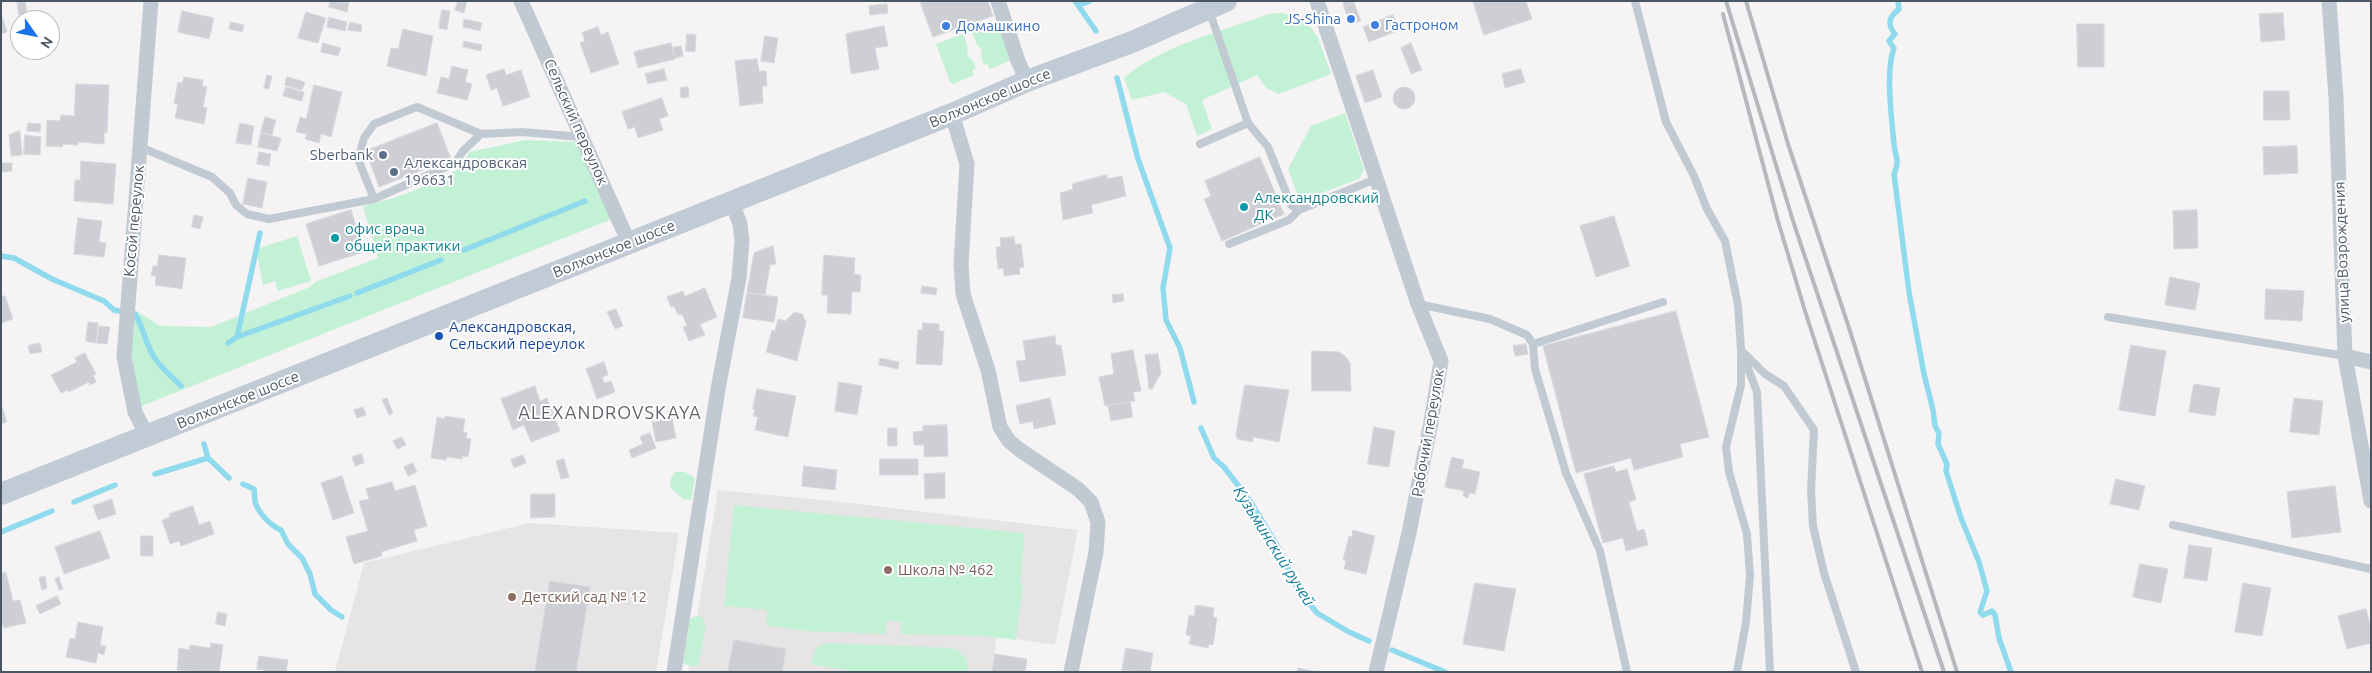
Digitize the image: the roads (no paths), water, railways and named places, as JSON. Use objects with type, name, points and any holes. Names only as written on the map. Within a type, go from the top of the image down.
[{"type":"main road","name":"Волхонское шоссе","points":[[1,494],[952,114],[1027,80],[1132,42],[1217,5]]},
{"type":"street","name":"Косой переулок","points":[[147,436],[135,412],[126,375],[124,357],[151,1]]},
{"type":"street","name":"Сельский переулок","points":[[521,1],[629,243]]},
{"type":"street","points":[[998,1],[1018,61],[1027,80]]},
{"type":"street","name":"Рабочий переулок","points":[[1317,1],[1418,304],[1441,362],[1409,533],[1376,672]]},
{"type":"street","name":"улица Возрождения","points":[[2329,1],[2336,98],[2345,356],[2371,501]]},
{"type":"street","points":[[952,114],[967,164],[961,264],[963,294],[988,370],[1000,427],[1009,441],[1020,450],[1078,489],[1091,502],[1098,522],[1096,552],[1071,672]]},
{"type":"street","points":[[674,672],[718,389],[739,278],[742,241],[740,224],[732,202]]},
{"type":"street","points":[[2345,356],[2371,362]]},
{"type":"lane","points":[[1635,1],[1666,122],[1694,176],[1707,209],[1725,241],[1738,305],[1741,385],[1726,447],[1729,472],[1746,534],[1750,576],[1746,622],[1737,672]]},
{"type":"lane","points":[[1217,5],[1248,124],[1268,147],[1290,205],[1299,210]]},
{"type":"lane","points":[[374,199],[358,159],[364,138],[374,124],[417,107],[480,134],[522,132],[582,137]]},
{"type":"lane","points":[[1200,144],[1248,124]]},
{"type":"lane","points":[[140,146],[212,177],[230,192],[236,205],[247,214],[269,219],[374,199],[455,164],[463,151],[480,134]]},
{"type":"lane","points":[[1229,244],[1289,220],[1299,210],[1376,179]]},
{"type":"lane","points":[[1532,344],[1663,302]]},
{"type":"lane","points":[[1418,304],[1490,319],[1528,335],[1532,344],[1535,368],[1566,473],[1600,551],[1627,672]]},
{"type":"lane","points":[[2108,317],[2345,356]]},
{"type":"lane","points":[[1741,350],[1757,392],[1770,672]]},
{"type":"lane","points":[[1741,350],[1765,374],[1784,386],[1814,430],[1811,491],[1813,526],[1824,573],[1856,672]]},
{"type":"lane","points":[[2173,525],[2371,569]]},
{"type":"waterway","name":"Кузьминский ручей","points":[[1075,1],[1096,31]]},
{"type":"waterway","points":[[1079,5],[1090,1]]},
{"type":"waterway","points":[[1898,1],[1899,9],[1890,21],[1895,34],[1889,41],[1894,48],[1891,58],[1890,96],[1897,162],[1894,174],[1909,292],[1935,426],[1939,433],[1938,444],[1947,464],[1946,471],[1961,518],[1979,562],[1987,591],[1980,612],[1983,615],[1992,611],[1995,615],[1999,638],[2011,672]]},
{"type":"waterway","name":"Кузьминский ручей","points":[[1117,78],[1138,159],[1170,248],[1163,288],[1166,320],[1180,348],[1194,402]]},
{"type":"waterway","points":[[464,250],[585,201]]},
{"type":"waterway","points":[[237,337],[260,233]]},
{"type":"waterway","points":[[1,256],[14,258],[52,279],[104,301],[114,310],[135,314],[154,357],[163,369],[181,386]]},
{"type":"waterway","points":[[357,293],[441,260]]},
{"type":"waterway","points":[[228,343],[237,337],[350,296]]},
{"type":"waterway","name":"Кузьминский ручей","points":[[1201,428],[1214,458],[1224,467],[1250,501],[1278,547],[1298,589],[1317,613],[1349,632],[1369,641]]},
{"type":"waterway","points":[[204,444],[208,458],[229,478]]},
{"type":"waterway","points":[[155,474],[208,458]]},
{"type":"waterway","points":[[243,484],[254,489],[256,505],[261,514],[281,530],[288,544],[302,558],[310,574],[315,594],[331,610],[342,617]]},
{"type":"waterway","points":[[74,502],[115,485]]},
{"type":"waterway","points":[[1,532],[52,511]]},
{"type":"waterway","name":"Кузьминский ручей","points":[[1392,650],[1445,672]]},
{"type":"railway","points":[[1726,1],[1794,224],[1944,672]]},
{"type":"railway","points":[[1746,1],[1788,144],[1850,331],[1957,672]]},
{"type":"railway","points":[[1723,14],[1778,221],[1805,311],[1922,672]]},
{"type":"place","name":"JS-Shina","points":[[1351,19]]},
{"type":"place","name":"Гастроном","points":[[1375,25]]},
{"type":"place","name":"Домашкино","points":[[946,26]]},
{"type":"place","name":"Sberbank","points":[[383,155]]},
{"type":"place","name":"Александровская 196631","points":[[394,172]]},
{"type":"place","name":"Александровский ДК","points":[[1244,207]]},
{"type":"place","name":"офис врача общей практики","points":[[335,238]]},
{"type":"place","name":"Александровская, Сельский переулок","points":[[439,336]]},
{"type":"place","name":"Школа № 462","points":[[888,570]]},
{"type":"place","name":"Детский сад № 12","points":[[512,597]]},
{"type":"district","name":"ALEXANDROVSKAYA","points":[[610,413]]}]
